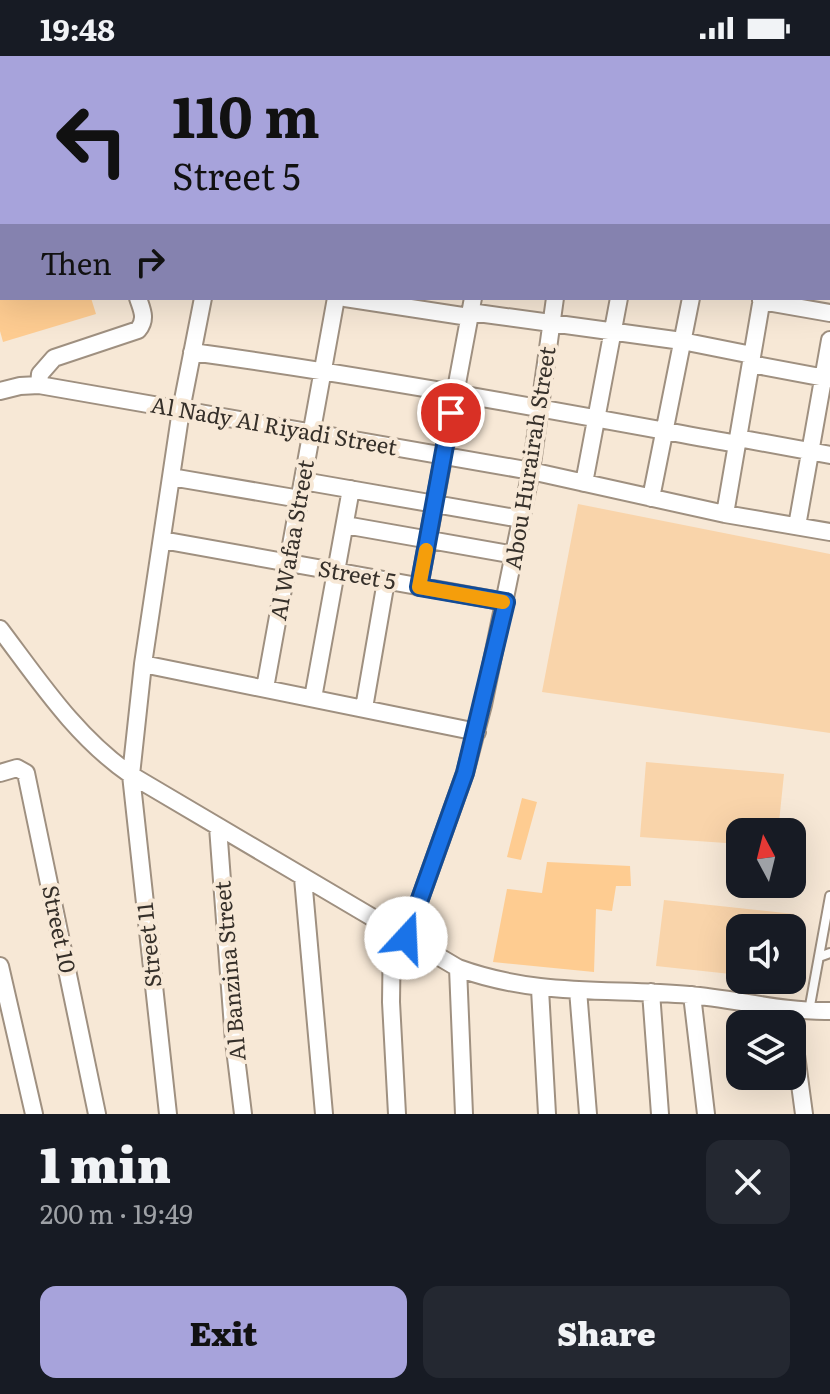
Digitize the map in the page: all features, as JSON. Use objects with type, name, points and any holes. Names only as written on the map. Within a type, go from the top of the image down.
[{"type":"street","points":[[39,385],[40,374],[54,358],[138,330],[143,324],[144,315],[139,300]]},
{"type":"street","name":"Street 11","points":[[168,1114],[131,775],[143,664],[181,410],[203,300]]},
{"type":"street","name":"Al Wafaa Street","points":[[265,688],[336,300]]},
{"type":"street","points":[[374,300],[471,309],[682,341],[827,378]]},
{"type":"street","name":"Abou Hurairah Street","points":[[406,938],[477,732],[531,471],[555,300]]},
{"type":"street","points":[[584,483],[619,300]]},
{"type":"street","points":[[651,498],[691,300]]},
{"type":"street","points":[[725,514],[762,300]]},
{"type":"street","points":[[767,300],[830,313]]},
{"type":"street","points":[[419,587],[471,309]]},
{"type":"street","points":[[797,526],[827,378],[830,340]]},
{"type":"street","points":[[192,352],[323,370],[665,431],[830,455]]},
{"type":"street","name":"Al Nady Al Riyadi Street","points":[[0,391],[39,385],[531,471],[725,514],[830,532]]},
{"type":"street","points":[[171,477],[300,499]]},
{"type":"street","points":[[303,481],[521,519]]},
{"type":"street","points":[[313,698],[351,489]]},
{"type":"street","points":[[345,525],[515,555]]},
{"type":"street","name":"Street 5","points":[[162,540],[506,602]]},
{"type":"street","points":[[364,708],[386,581]]},
{"type":"street","points":[[0,629],[72,725],[90,744],[131,775],[458,968],[540,989],[692,995],[754,1010]]},
{"type":"street","points":[[143,664],[477,732]]},
{"type":"street","name":"Street 10","points":[[0,773],[17,768],[26,773],[97,1114]]},
{"type":"street","name":"Al Banzina Street","points":[[218,827],[234,1041],[243,1114]]},
{"type":"street","points":[[303,878],[324,1114]]},
{"type":"street","points":[[392,928],[391,1002],[397,1114]]},
{"type":"street","points":[[0,966],[34,1114]]},
{"type":"street","points":[[458,968],[464,1114]]},
{"type":"street","points":[[540,989],[547,1114]]},
{"type":"street","points":[[578,990],[588,1114]]},
{"type":"street","points":[[651,992],[660,1114]]},
{"type":"street","points":[[692,995],[706,1114]]},
{"type":"street","points":[[806,1012],[830,1011]]},
{"type":"street","points":[[801,1090],[804,1114]]},
{"type":"lane","points":[[809,1011],[830,896]]},
{"type":"lane","points":[[819,957],[830,953]]},
{"type":"shaded area","points":[[578,504],[830,554],[830,733],[542,692]]},
{"type":"shaded area","points":[[646,762],[784,774],[779,818],[726,818],[726,843],[640,837]]},
{"type":"shaded area","points":[[664,900],[794,914],[726,914],[726,974],[656,966]]},
{"type":"building","points":[[0,300],[92,300],[96,314],[3,342]]},
{"type":"building","points":[[522,798],[537,802],[521,860],[507,857]]},
{"type":"building","points":[[547,862],[630,866],[631,886],[616,886],[612,911],[596,909],[594,972],[493,962],[507,889],[542,893]]},
{"type":"slow traffic","points":[[426,550],[419,587],[503,602]]},
{"type":"route","points":[[406,938],[465,773],[506,602],[419,587],[451,413]]}]
